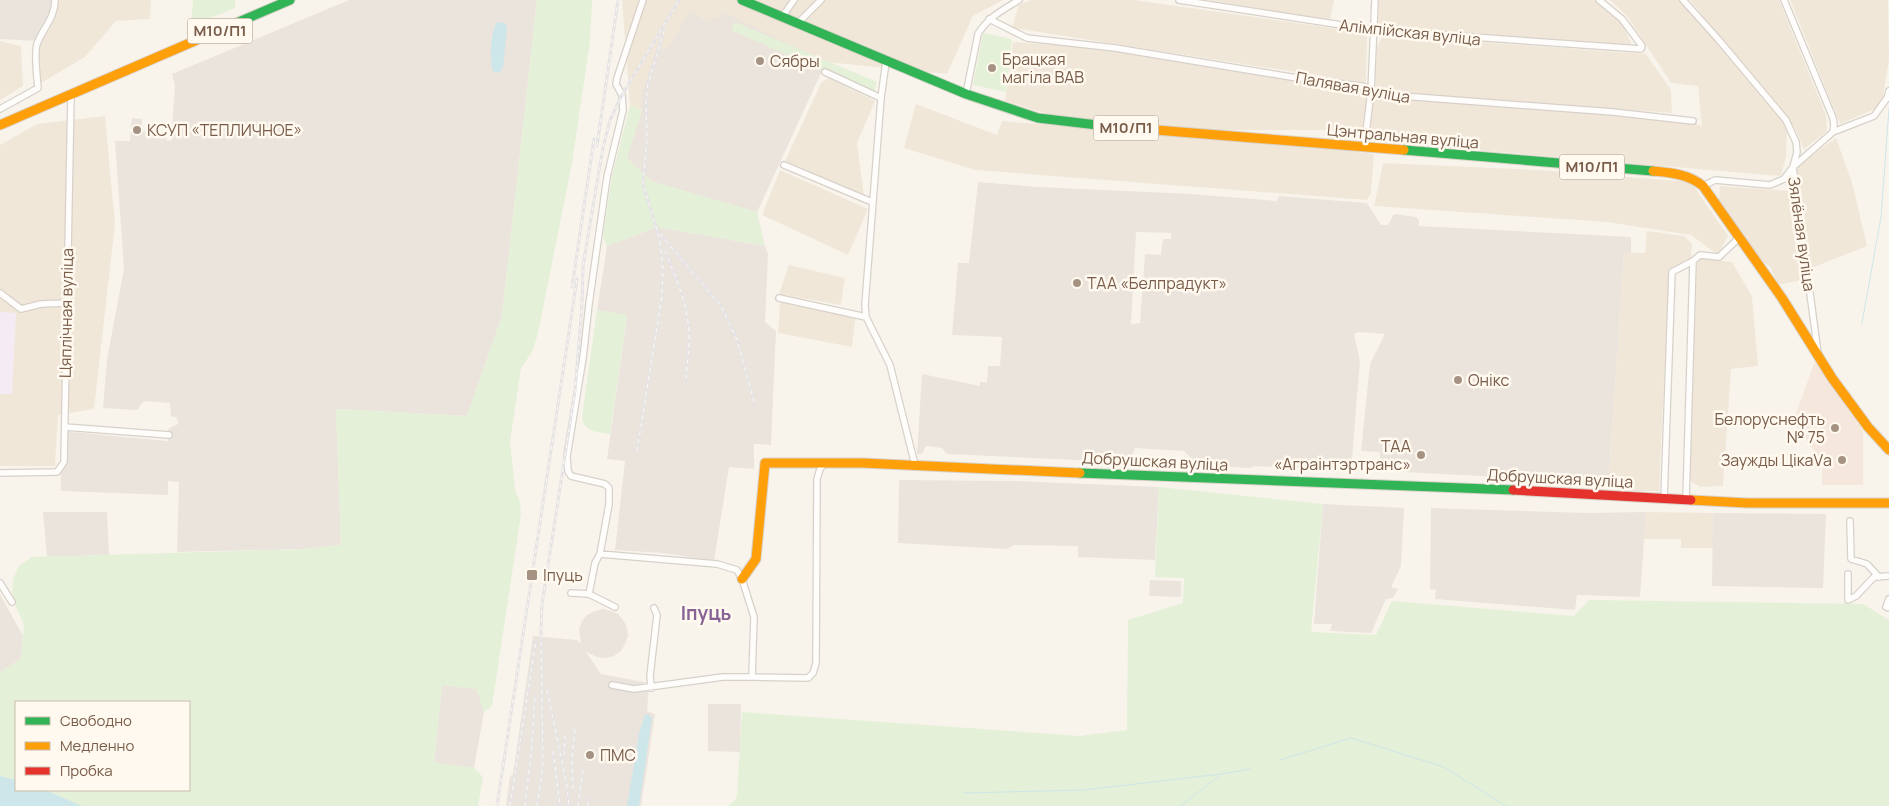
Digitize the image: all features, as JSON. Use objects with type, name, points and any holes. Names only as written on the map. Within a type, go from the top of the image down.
[{"type":"main road","name":"М10/П1","points":[[0,125],[290,0]]},
{"type":"main road","name":"М10/П1","points":[[742,0],[966,94]]},
{"type":"main road","name":"Цэнтральная вуліца","points":[[966,94],[1038,118],[1072,123],[1652,171],[1694,178],[1740,237],[1782,298],[1819,358]]},
{"type":"main road","name":"М10/П1","points":[[1819,358],[1857,414],[1889,450]]},
{"type":"main road","name":"Добрушская вуліца","points":[[742,579],[756,560],[765,463],[825,462],[1498,490],[1747,503],[1889,503]]},
{"type":"street","points":[[0,109],[38,88],[36,45],[52,18],[56,0]]},
{"type":"street","points":[[589,594],[595,563],[600,554],[610,504],[609,488],[605,484],[571,476],[568,471],[567,456],[583,358],[607,177],[623,110],[622,95],[616,84],[617,78],[643,0]]},
{"type":"street","points":[[782,17],[794,0]]},
{"type":"street","points":[[798,24],[821,0]]},
{"type":"street","points":[[966,94],[978,34],[989,19],[1019,0]]},
{"type":"street","name":"Алімпійская вуліца","points":[[1180,0],[1374,30],[1641,49],[1642,46],[1622,19],[1600,0]]},
{"type":"street","points":[[1364,148],[1370,92],[1375,0]]},
{"type":"street","name":"Зялёная вуліца","points":[[1683,0],[1786,120],[1796,142],[1797,152],[1793,168],[1819,358]]},
{"type":"street","points":[[1784,0],[1833,118],[1833,132]]},
{"type":"street","name":"Палявая вуліца","points":[[989,19],[1027,38],[1115,48],[1291,77],[1361,86],[1369,88],[1370,92],[1376,94],[1613,112],[1693,121]]},
{"type":"street","points":[[886,62],[872,202],[865,305],[866,316],[890,365],[915,466]]},
{"type":"street","points":[[825,72],[881,98]]},
{"type":"street","points":[[1702,186],[1715,180],[1770,185],[1784,179],[1793,168],[1833,132],[1874,116],[1887,98],[1889,91]]},
{"type":"street","name":"Цяплічная вуліца","points":[[0,473],[57,472],[64,462],[71,94]]},
{"type":"street","points":[[784,165],[872,202]]},
{"type":"street","points":[[1664,498],[1672,272],[1700,255],[1719,257],[1740,237]]},
{"type":"street","points":[[1686,500],[1693,261]]},
{"type":"street","points":[[0,293],[21,309],[41,304],[66,303]]},
{"type":"street","points":[[779,298],[866,316]]},
{"type":"street","points":[[64,427],[168,435]]},
{"type":"street","points":[[612,685],[634,689],[723,677],[808,678],[813,672],[816,663],[818,631],[817,480],[820,469],[825,462]]},
{"type":"street","points":[[1850,520],[1851,559],[1867,564],[1879,577]]},
{"type":"street","points":[[600,554],[724,565],[737,570],[742,579],[754,617],[752,677]]},
{"type":"street","points":[[1848,574],[1848,600],[1856,596],[1874,577],[1889,576]]},
{"type":"street","points":[[0,583],[12,602]]},
{"type":"street","points":[[571,593],[589,594],[615,607]]},
{"type":"street","points":[[1889,599],[1886,607],[1889,608]]},
{"type":"street","points":[[651,688],[650,676],[657,615],[654,608]]},
{"type":"shaded area","points":[[0,0],[52,0],[51,13],[36,41],[0,39]]},
{"type":"shaded area","points":[[55,0],[151,0],[150,19],[116,21],[85,57],[41,83],[38,43],[55,18]]},
{"type":"shaded area","points":[[349,0],[537,0],[502,316],[467,416],[336,409],[341,545],[303,549],[177,552],[179,482],[168,481],[168,495],[61,491],[61,431],[168,441],[168,429],[178,424],[177,418],[171,416],[170,403],[144,401],[137,410],[103,408],[107,359],[124,269],[115,141],[130,141],[132,118],[142,119],[141,131],[167,133],[166,140],[171,141],[175,86],[172,74]]},
{"type":"shaded area","points":[[622,0],[1003,0],[973,16],[947,74],[826,62],[757,212],[651,181],[627,158],[642,110],[630,105]]},
{"type":"shaded area","points":[[1031,0],[1134,0],[1367,33],[1366,83],[1012,28],[1019,5]]},
{"type":"shaded area","points":[[1208,0],[1334,0],[1330,20]]},
{"type":"shaded area","points":[[1379,0],[1596,0],[1622,23],[1632,45],[1378,26]]},
{"type":"shaded area","points":[[1610,0],[1681,0],[1781,116],[1787,130],[1786,156],[1781,176],[1369,141],[1373,97],[1619,114],[1695,123],[1702,127],[1698,86],[1671,83],[1627,16]]},
{"type":"shaded area","points":[[1690,0],[1779,0],[1826,115],[1827,131],[1804,149],[1795,128]]},
{"type":"shaded area","points":[[1790,0],[1888,0],[1889,60],[1883,97],[1875,109],[1840,124]]},
{"type":"shaded area","points":[[690,11],[709,22],[713,16],[719,19],[724,12],[826,62],[757,212],[651,181],[627,158],[642,110],[641,96],[657,46],[667,50]]},
{"type":"shaded area","points":[[1383,35],[1646,54],[1671,90],[1672,113],[1375,92],[1377,47]]},
{"type":"shaded area","points":[[0,41],[21,46],[23,86],[0,100]]},
{"type":"shaded area","points":[[1013,42],[1111,49],[1369,90],[1362,130],[1207,130],[1051,115],[1005,101]]},
{"type":"shaded area","points":[[829,78],[875,101],[857,143],[864,195],[785,161],[821,83]]},
{"type":"shaded area","points":[[916,104],[997,135],[1002,121],[1374,154],[1371,193],[1367,200],[975,170],[904,148]]},
{"type":"shaded area","points":[[105,116],[115,224],[94,409],[58,415],[55,466],[0,466],[0,145],[37,124]]},
{"type":"shaded area","points":[[1836,138],[1852,182],[1867,246],[1809,269],[1796,167]]},
{"type":"shaded area","points":[[1383,163],[1538,170],[1691,182],[1728,236],[1718,255],[1691,235],[1607,222],[1374,206]]},
{"type":"shaded area","points":[[780,170],[868,209],[848,255],[762,215]]},
{"type":"shaded area","points":[[978,182],[1038,187],[1191,194],[1277,201],[1279,196],[1367,203],[1381,225],[1388,225],[1394,214],[1416,217],[1419,220],[1419,226],[1631,237],[1631,252],[1624,253],[1608,486],[1539,479],[1403,472],[1399,465],[1380,464],[1380,452],[1361,451],[1370,364],[1385,334],[1359,332],[1354,334],[1360,361],[1351,471],[1253,466],[1252,468],[1199,466],[1184,451],[1135,448],[1129,462],[1103,461],[1097,455],[1097,461],[947,454],[942,448],[926,446],[922,454],[917,454],[922,374],[980,386],[980,382],[987,382],[988,366],[1000,366],[1002,337],[952,335],[958,263],[969,263]],"holes":[[[1136,232],[1171,233],[1171,239],[1163,239],[1161,255],[1145,254],[1140,323],[1131,324]]]},
{"type":"shaded area","points":[[1720,186],[1790,191],[1802,280],[1778,285],[1770,266],[1763,263],[1719,201]]},
{"type":"shaded area","points":[[657,227],[765,246],[768,254],[765,322],[776,331],[771,445],[754,444],[754,469],[729,467],[714,561],[663,553],[615,550],[625,461],[607,459],[627,316],[597,310],[607,246]]},
{"type":"shaded area","points":[[1647,231],[1684,236],[1692,244],[1691,258],[1669,270],[1659,491],[1622,491],[1608,486],[1624,252],[1645,253]]},
{"type":"shaded area","points":[[1700,258],[1732,262],[1752,296],[1758,366],[1731,369],[1723,486],[1700,487],[1690,481],[1697,263]]},
{"type":"shaded area","points":[[789,265],[845,278],[841,305],[779,294]]},
{"type":"shaded area","points":[[780,302],[856,313],[852,347],[778,333]]},
{"type":"shaded area","points":[[0,312],[16,313],[12,394],[0,394]]},
{"type":"shaded area","points":[[1815,361],[1863,430],[1863,485],[1822,485],[1822,461],[1793,422]]},
{"type":"shaded area","points":[[899,480],[1015,481],[1159,487],[1155,560],[1078,557],[1078,546],[1014,545],[1007,549],[898,543]]},
{"type":"shaded area","points":[[1323,504],[1404,508],[1401,566],[1391,587],[1398,589],[1393,598],[1386,599],[1371,633],[1330,631],[1332,624],[1314,624]]},
{"type":"shaded area","points":[[1431,508],[1587,513],[1646,512],[1640,597],[1577,595],[1575,610],[1435,599],[1436,590],[1430,589]]},
{"type":"shaded area","points":[[43,512],[107,512],[109,555],[47,557]]},
{"type":"shaded area","points":[[1646,512],[1713,513],[1713,548],[1681,548],[1681,539],[1644,539]]},
{"type":"shaded area","points":[[1713,513],[1826,514],[1823,588],[1712,586]]},
{"type":"shaded area","points":[[1150,580],[1181,581],[1181,597],[1149,596]]},
{"type":"shaded area","points":[[0,594],[23,636],[21,659],[0,672]]},
{"type":"shaded area","points":[[603,609],[618,614],[624,621],[628,636],[625,644],[621,651],[614,656],[606,658],[597,657],[586,652],[601,674],[649,683],[647,711],[655,714],[641,806],[506,806],[510,776],[513,774],[533,636],[577,640],[581,644],[579,629],[582,621],[587,615]]},
{"type":"shaded area","points":[[442,685],[477,689],[484,712],[474,768],[434,763]]},
{"type":"shaded area","points":[[708,704],[741,704],[740,752],[708,751]]},
{"type":"green space","points":[[193,0],[235,0],[235,8],[191,26]]},
{"type":"green space","points":[[537,0],[592,0],[590,41],[572,163],[538,333],[533,350],[521,368],[510,442],[515,490],[520,502],[521,514],[492,706],[484,712],[476,689],[442,685],[434,762],[474,768],[483,777],[478,806],[82,806],[47,791],[190,791],[190,701],[15,701],[15,780],[0,776],[0,672],[21,659],[24,625],[12,598],[13,579],[19,566],[32,557],[303,549],[341,545],[336,409],[467,416],[502,316]]},
{"type":"green space","points":[[735,22],[877,82],[874,93],[731,30]]},
{"type":"green space","points":[[983,33],[1012,39],[1006,92],[973,85]]},
{"type":"green space","points":[[630,105],[642,110],[627,158],[651,181],[757,212],[765,246],[657,227],[607,246],[603,236],[612,176]]},
{"type":"green space","points":[[597,310],[627,315],[610,434],[596,432],[588,428],[585,426],[582,417]]},
{"type":"green space","points":[[1159,487],[1323,504],[1311,632],[1376,635],[1392,601],[1574,616],[1589,600],[1863,604],[1889,620],[1889,806],[728,806],[737,796],[742,712],[1080,736],[1127,730],[1128,620],[1183,603],[1184,578],[1155,577]]},
{"type":"water","points":[[497,22],[505,23],[507,28],[503,67],[499,73],[493,71],[491,61],[492,39]]},
{"type":"water","points":[[648,714],[652,718],[639,806],[627,806],[639,734],[645,715]]},
{"type":"water","points":[[0,776],[15,780],[15,791],[47,791],[82,806],[0,806]]},
{"type":"waterway","points":[[1862,323],[1881,217],[1889,109]]},
{"type":"waterway","points":[[1280,760],[1351,738],[1444,767],[1506,806]]},
{"type":"waterway","points":[[963,793],[1084,790],[1250,769]]},
{"type":"waterway","points":[[1181,806],[1220,775]]},
{"type":"railway","points":[[597,146],[618,0]]},
{"type":"railway","points":[[537,806],[543,766],[542,604],[575,391],[583,265],[603,148],[610,120],[622,95],[679,0]]},
{"type":"railway","points":[[637,451],[662,296],[663,270],[660,240],[643,184],[647,139],[646,100],[648,84],[664,31]]},
{"type":"railway","points":[[572,287],[594,139]]},
{"type":"railway","points":[[660,234],[721,306],[737,340],[755,405]]},
{"type":"railway","points":[[665,251],[687,313],[689,344],[686,381]]},
{"type":"railway","points":[[497,806],[577,279]]},
{"type":"railway","points":[[510,806],[536,641]]},
{"type":"railway","points":[[547,690],[567,786],[569,806]]},
{"type":"railway","points":[[525,806],[535,695]]},
{"type":"railway","points":[[573,789],[572,759],[575,729]]},
{"type":"railway","points":[[564,755],[565,735]]},
{"type":"railway","points":[[553,751],[560,806]]},
{"type":"railway","points":[[578,806],[583,770]]},
{"type":"railway","points":[[588,806],[589,797]]},
{"type":"traffic: fast","points":[[213,33],[290,0]]},
{"type":"traffic: fast","points":[[742,0],[966,94],[1038,118],[1106,126]]},
{"type":"traffic: fast","points":[[1404,150],[1653,171]]},
{"type":"traffic: fast","points":[[1080,473],[1513,490]]},
{"type":"traffic: slow","points":[[0,125],[213,33]]},
{"type":"traffic: slow","points":[[1106,126],[1404,150]]},
{"type":"traffic: slow","points":[[1653,171],[1673,173],[1703,186],[1782,298],[1832,378],[1868,427],[1889,450]]},
{"type":"traffic: slow","points":[[742,579],[756,559],[765,463],[863,463],[1080,473]]},
{"type":"traffic: slow","points":[[1691,500],[1747,503],[1889,503]]},
{"type":"traffic: jam","points":[[1513,490],[1691,500]]},
{"type":"place","name":"Сябры","points":[[760,61]]},
{"type":"place","name":"Брацкая магіла ВАВ","points":[[992,68]]},
{"type":"place","name":"КСУП «ТЕПЛИЧНОЕ»","points":[[137,130]]},
{"type":"place","name":"ТАА «Белпрадукт»","points":[[1077,283]]},
{"type":"place","name":"Онікс","points":[[1458,380]]},
{"type":"place","name":"Белоруснефть № 75","points":[[1835,428]]},
{"type":"place","name":"ТАА «Аграінтэртранс»","points":[[1421,455]]},
{"type":"place","name":"Заужды ЦікаVа","points":[[1842,460]]},
{"type":"place","name":"Іпуць","points":[[532,575]]},
{"type":"place","name":"ПМС","points":[[590,755]]},
{"type":"district","name":"Іпуць","points":[[706,613]]}]
